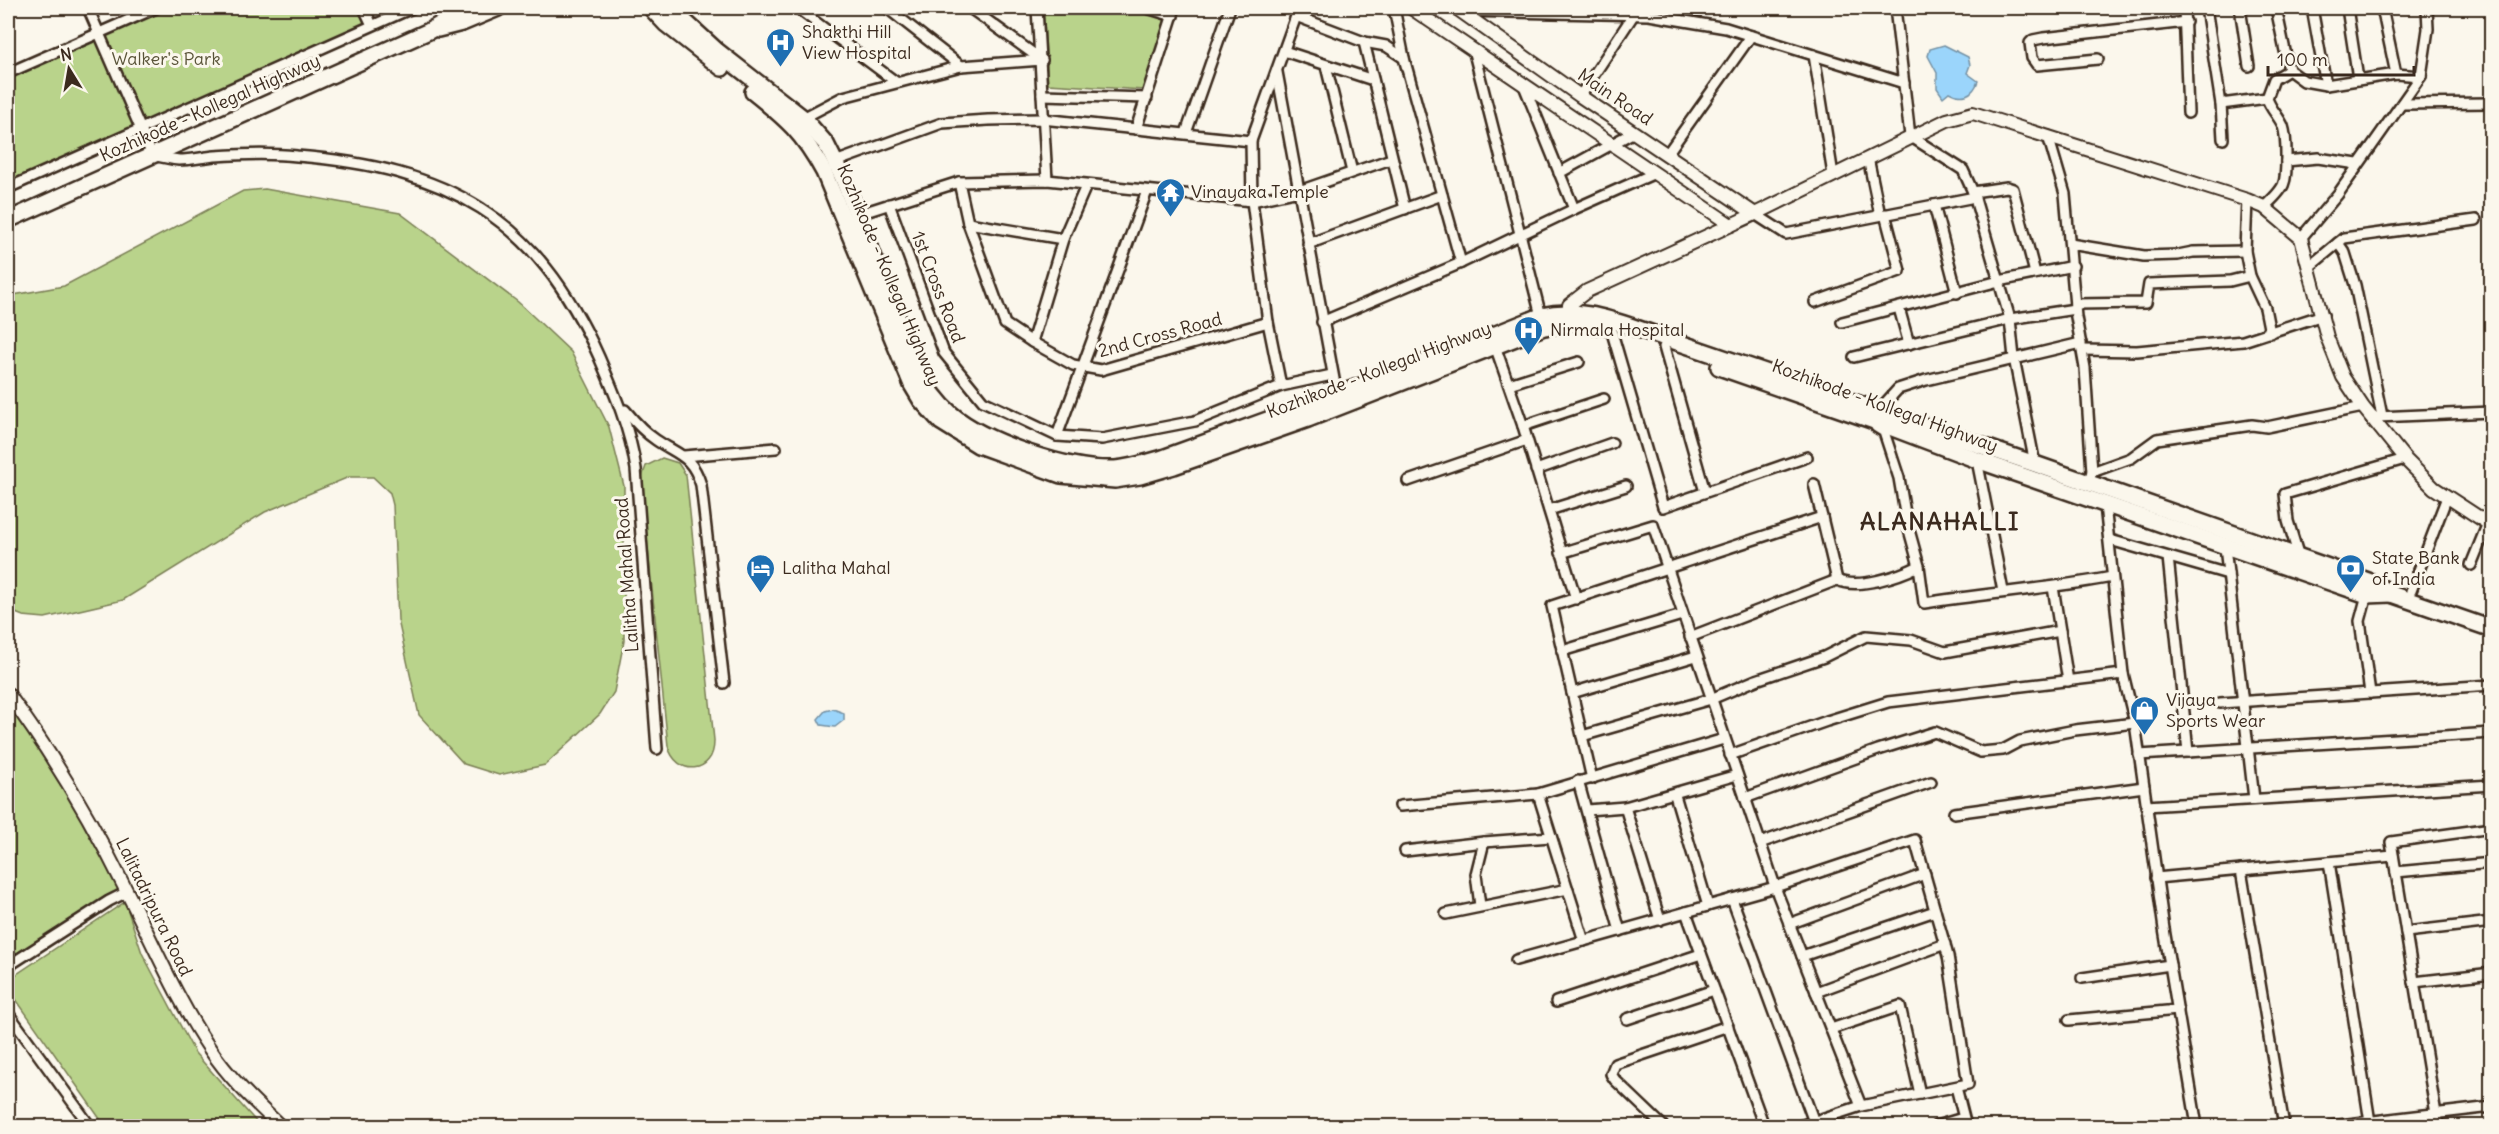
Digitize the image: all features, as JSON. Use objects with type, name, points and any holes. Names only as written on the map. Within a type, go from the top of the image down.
[{"type":"main road","name":"Kozhikode - Kollegal Highway","points":[[8,220],[429,32],[468,8]]},
{"type":"main road","name":"Kozhikode - Kollegal Highway","points":[[429,32],[462,24],[498,8]]},
{"type":"main road","name":"Kozhikode - Kollegal Highway","points":[[651,8],[666,24],[769,98],[803,118],[825,144],[835,162],[920,375],[934,396],[950,413],[989,438],[1064,464],[1115,469],[1160,459],[1493,341],[1544,327],[1582,313],[1664,347],[2034,464],[2090,477],[2374,583],[2391,594],[2491,628]]},
{"type":"main road","name":"Kozhikode - Kollegal Highway","points":[[670,8],[769,98],[800,132],[824,172],[912,385],[921,400],[941,422],[960,435],[996,452],[1061,475],[1115,480],[1152,473],[1308,419],[1493,341],[1541,316],[1567,318]]},
{"type":"main road","name":"Kozhikode - Kollegal Highway","points":[[1610,324],[1876,415],[1977,460],[2225,547],[2367,595],[2391,594]]},
{"type":"street","points":[[88,8],[152,156]]},
{"type":"street","points":[[8,73],[156,8]]},
{"type":"street","points":[[364,8],[372,26]]},
{"type":"street","points":[[8,188],[412,8]]},
{"type":"street","points":[[797,8],[897,82]]},
{"type":"street","points":[[887,8],[961,66]]},
{"type":"street","points":[[970,8],[1042,60]]},
{"type":"street","points":[[1037,8],[1042,60],[1042,119],[1047,180]]},
{"type":"street","points":[[1136,129],[1174,12],[1147,8]]},
{"type":"street","points":[[1186,133],[1230,8]]},
{"type":"street","points":[[1394,8],[1404,58],[1461,263]]},
{"type":"street","points":[[1411,8],[1731,225]]},
{"type":"street","points":[[1895,8],[1910,136]]},
{"type":"street","points":[[2184,8],[2188,113]]},
{"type":"street","points":[[2206,8],[2221,104],[2223,139]]},
{"type":"street","points":[[2240,8],[2249,66]]},
{"type":"street","points":[[2276,8],[2289,70],[2304,81],[2326,85],[2396,74],[2421,76]]},
{"type":"street","points":[[2312,8],[2326,85]]},
{"type":"street","points":[[2347,8],[2358,79]]},
{"type":"street","points":[[2382,8],[2396,74]]},
{"type":"street","points":[[2301,238],[2338,194],[2421,76],[2428,29],[2427,8]]},
{"type":"street","points":[[1459,9],[1634,14],[1725,28],[1904,82]]},
{"type":"street","name":"Main Road","points":[[1459,9],[1580,96],[1755,214]]},
{"type":"street","points":[[1281,386],[1268,322],[1252,201],[1251,141],[1298,12],[1364,42],[1386,45],[1404,58]]},
{"type":"street","points":[[1580,96],[1634,14]]},
{"type":"street","points":[[2098,59],[2037,65],[2032,58],[2030,43],[2043,38],[2186,22]]},
{"type":"street","points":[[1667,154],[1750,36]]},
{"type":"street","points":[[1364,42],[1405,209]]},
{"type":"street","points":[[1473,49],[1541,316]]},
{"type":"street","points":[[1284,51],[1373,80]]},
{"type":"street","points":[[1814,55],[1833,175]]},
{"type":"street","points":[[803,118],[843,97],[961,66],[1042,60]]},
{"type":"street","points":[[1326,66],[1352,172]]},
{"type":"street","points":[[1277,70],[1337,395]]},
{"type":"street","points":[[2264,207],[2285,184],[2287,173],[2283,126],[2267,98],[2274,79],[2289,70]]},
{"type":"street","points":[[1522,82],[1574,209]]},
{"type":"street","points":[[1042,95],[1147,98]]},
{"type":"street","points":[[2221,104],[2267,98]]},
{"type":"street","points":[[2402,104],[2492,103]]},
{"type":"street","points":[[1567,318],[1569,305],[1587,291],[1755,214],[1910,136],[1973,112],[2247,200],[2264,207],[2301,238],[2327,337],[2343,376],[2363,407],[2377,417],[2405,459],[2434,488],[2490,525],[2470,565]]},
{"type":"street","points":[[835,162],[942,123],[1042,119],[1251,141]]},
{"type":"street","points":[[1559,173],[1634,132]]},
{"type":"street","points":[[1910,136],[1963,170],[1974,195],[2010,319],[2014,358],[2034,464]]},
{"type":"street","points":[[2048,136],[2065,194],[2075,307],[2085,368],[2090,477],[2131,458],[2157,439],[2252,425],[2267,427],[2363,407]]},
{"type":"street","name":"Lalitha Mahal Road","points":[[152,156],[180,160],[241,154],[299,156],[384,169],[416,177],[450,189],[475,203],[521,239],[544,265],[583,321],[628,425],[636,469],[657,749]]},
{"type":"street","points":[[1815,302],[1900,271],[1868,158]]},
{"type":"street","points":[[2286,161],[2318,158],[2357,164]]},
{"type":"street","points":[[856,215],[959,182],[1047,180],[1086,186],[1252,201],[1299,191],[1391,159]]},
{"type":"street","points":[[1322,322],[1461,263],[1655,173]]},
{"type":"street","name":"2nd Cross Road","points":[[959,182],[968,223],[1005,324],[1032,342],[1073,364],[1101,370],[1268,322]]},
{"type":"street","points":[[1032,342],[1063,239],[1086,186]]},
{"type":"street","points":[[1755,214],[1785,234],[1934,205],[2007,187],[2013,189],[2035,273]]},
{"type":"street","points":[[1057,436],[1147,191]]},
{"type":"street","points":[[1308,244],[1442,195]]},
{"type":"street","points":[[2247,200],[2245,251],[2250,276],[2265,308],[2270,333]]},
{"type":"street","name":"1st Cross Road","points":[[889,204],[944,353],[983,401],[1057,436],[1102,439],[1195,421],[1281,386],[1332,375]]},
{"type":"street","points":[[1934,205],[1957,293]]},
{"type":"street","points":[[2309,267],[2344,238],[2476,220]]},
{"type":"street","points":[[968,223],[1063,239]]},
{"type":"street","points":[[2338,243],[2345,253],[2355,285],[2377,417]]},
{"type":"street","points":[[2070,244],[2144,256],[2245,251]]},
{"type":"street","points":[[1842,322],[1999,281],[2073,266]]},
{"type":"street","points":[[1854,357],[2010,319],[2075,307],[2146,303],[2149,284],[2230,281],[2250,276]]},
{"type":"street","points":[[1899,308],[1909,344]]},
{"type":"street","points":[[2112,577],[1924,603],[1899,478],[1884,432],[1872,425],[1876,415],[1898,389],[2014,358],[2081,346],[2137,351],[2243,341],[2323,315]]},
{"type":"street","points":[[1610,324],[1663,507]]},
{"type":"street","points":[[1493,341],[1523,426],[1576,599]]},
{"type":"street","points":[[1664,347],[1705,492]]},
{"type":"street","points":[[1509,384],[1579,362]]},
{"type":"street","points":[[1523,426],[1604,399]]},
{"type":"street","name":"Lalitha Mahal Road","points":[[618,400],[642,429],[684,456],[697,472],[701,485],[724,683]]},
{"type":"street","points":[[2377,417],[2492,412]]},
{"type":"street","points":[[1408,481],[1527,440]]},
{"type":"street","points":[[1536,470],[1612,443]]},
{"type":"street","points":[[684,456],[776,448]]},
{"type":"street","points":[[1561,553],[1653,525],[1663,507],[1807,457]]},
{"type":"street","points":[[2299,556],[2288,521],[2285,494],[2405,459]]},
{"type":"street","points":[[1977,460],[2003,591]]},
{"type":"street","points":[[1814,484],[1837,580]]},
{"type":"street","points":[[1549,510],[1626,486]]},
{"type":"street","points":[[2411,591],[2447,497]]},
{"type":"street","points":[[2105,505],[2123,674],[2134,723],[2197,1126]]},
{"type":"street","points":[[1592,779],[1552,606],[1822,517]]},
{"type":"street","points":[[1653,525],[1775,887],[1861,1106]]},
{"type":"street","points":[[2110,540],[2228,574]]},
{"type":"street","points":[[2225,547],[2254,799]]},
{"type":"street","points":[[2168,557],[2188,752]]},
{"type":"street","points":[[1690,637],[1837,580],[1848,585],[1901,575],[1918,566]]},
{"type":"street","points":[[2053,586],[2068,681]]},
{"type":"street","points":[[2367,595],[2360,621],[2370,693]]},
{"type":"street","points":[[1562,651],[1682,615]]},
{"type":"street","points":[[1582,736],[1711,699],[1756,680],[1824,657],[1866,636],[1911,640],[1945,652],[2060,631]]},
{"type":"street","points":[[1572,693],[1696,656]]},
{"type":"street","points":[[1730,755],[1888,702],[2123,674]]},
{"type":"street","points":[[2220,703],[2492,684]]},
{"type":"street","name":"Lalitadripura Road","points":[[8,694],[62,772],[127,892],[181,1002],[211,1050],[238,1085],[280,1126]]},
{"type":"street","points":[[1745,798],[1935,732],[1981,752],[2003,750],[2031,738],[2134,723]]},
{"type":"street","points":[[2139,755],[2492,733]]},
{"type":"street","points":[[1400,806],[1538,794],[1724,739]]},
{"type":"street","points":[[1587,810],[1625,807],[1675,795],[1737,775]]},
{"type":"street","points":[[1578,781],[1620,931]]},
{"type":"street","points":[[1760,843],[1931,782]]},
{"type":"street","points":[[2146,806],[2492,785]]},
{"type":"street","points":[[1954,813],[2144,787]]},
{"type":"street","points":[[1538,794],[1584,941]]},
{"type":"street","points":[[1675,795],[1708,906]]},
{"type":"street","points":[[1625,807],[1660,920]]},
{"type":"street","points":[[2438,1126],[2391,842],[2492,828]]},
{"type":"street","points":[[1405,851],[1551,837]]},
{"type":"street","points":[[1516,960],[1775,887],[1915,840],[1945,944],[1968,1084],[1861,1106],[1800,1126]]},
{"type":"street","points":[[1480,906],[1476,874],[1484,842]]},
{"type":"street","points":[[2157,878],[2393,856]]},
{"type":"street","points":[[2330,862],[2370,1122]]},
{"type":"street","points":[[2396,872],[2492,863]]},
{"type":"street","points":[[2241,870],[2284,1126]]},
{"type":"street","points":[[1789,924],[1924,874]]},
{"type":"street","points":[[1446,914],[1568,889]]},
{"type":"street","points":[[8,966],[109,901],[127,892]]},
{"type":"street","points":[[1732,899],[1814,1122]]},
{"type":"street","points":[[1802,956],[1935,911]]},
{"type":"street","points":[[1686,912],[1764,1126]]},
{"type":"street","points":[[2406,932],[2492,922]]},
{"type":"street","points":[[1816,992],[1945,944]]},
{"type":"street","points":[[1556,1002],[1701,954]]},
{"type":"street","points":[[2082,978],[2170,964]]},
{"type":"street","points":[[2414,982],[2491,977]]},
{"type":"street","points":[[1627,1019],[1714,990]]},
{"type":"street","points":[[1831,1029],[1900,1006],[1920,1094]]},
{"type":"street","points":[[2069,1020],[2178,1010]]},
{"type":"street","points":[[8,1012],[90,1126]]},
{"type":"street","points":[[1661,1126],[1615,1080],[1611,1074],[1615,1064],[1728,1026]]},
{"type":"street","points":[[1936,1126],[1965,1122],[1956,1086]]},
{"type":"street","points":[[2331,1126],[2492,1107]]},
{"type":"green space","name":"Walker's Park","points":[[156,8],[364,8],[372,25],[8,182],[8,74]]},
{"type":"green space","points":[[1043,8],[1130,8],[1165,19],[1144,90],[1048,84]]},
{"type":"green space","points":[[265,189],[400,213],[518,302],[571,352],[609,427],[624,486],[624,641],[614,692],[600,714],[545,765],[499,775],[464,764],[419,715],[398,620],[393,505],[390,493],[373,477],[349,477],[265,512],[123,600],[45,618],[23,616],[8,610],[8,296],[64,286],[243,191]]},
{"type":"green space","points":[[662,458],[678,463],[686,475],[714,740],[713,752],[708,760],[694,768],[679,763],[672,756],[668,746],[641,480],[646,466]]},
{"type":"green space","points":[[8,698],[60,773],[121,888],[8,962]]},
{"type":"green space","points":[[125,902],[142,953],[195,1053],[260,1126],[105,1126],[8,988],[8,980]]},
{"type":"water","points":[[1944,45],[1968,57],[1970,65],[1967,73],[1978,81],[1967,95],[1949,92],[1943,97],[1937,88],[1937,73],[1928,56],[1930,49]]},
{"type":"water","points":[[833,709],[844,713],[844,720],[835,727],[821,725],[818,719],[825,711]]},
{"type":"place","name":"Shakthi Hill View Hospital","points":[[781,68]]},
{"type":"place","name":"Vinayaka Temple","points":[[1170,218]]},
{"type":"place","name":"Nirmala Hospital","points":[[1529,356]]},
{"type":"place","name":"Lalitha Mahal","points":[[761,594]]},
{"type":"place","name":"State Bank of India","points":[[2351,594]]},
{"type":"place","name":"Vijaya Sports Wear","points":[[2145,736]]},
{"type":"district","name":"ALANAHALLI","points":[[1940,522]]}]
